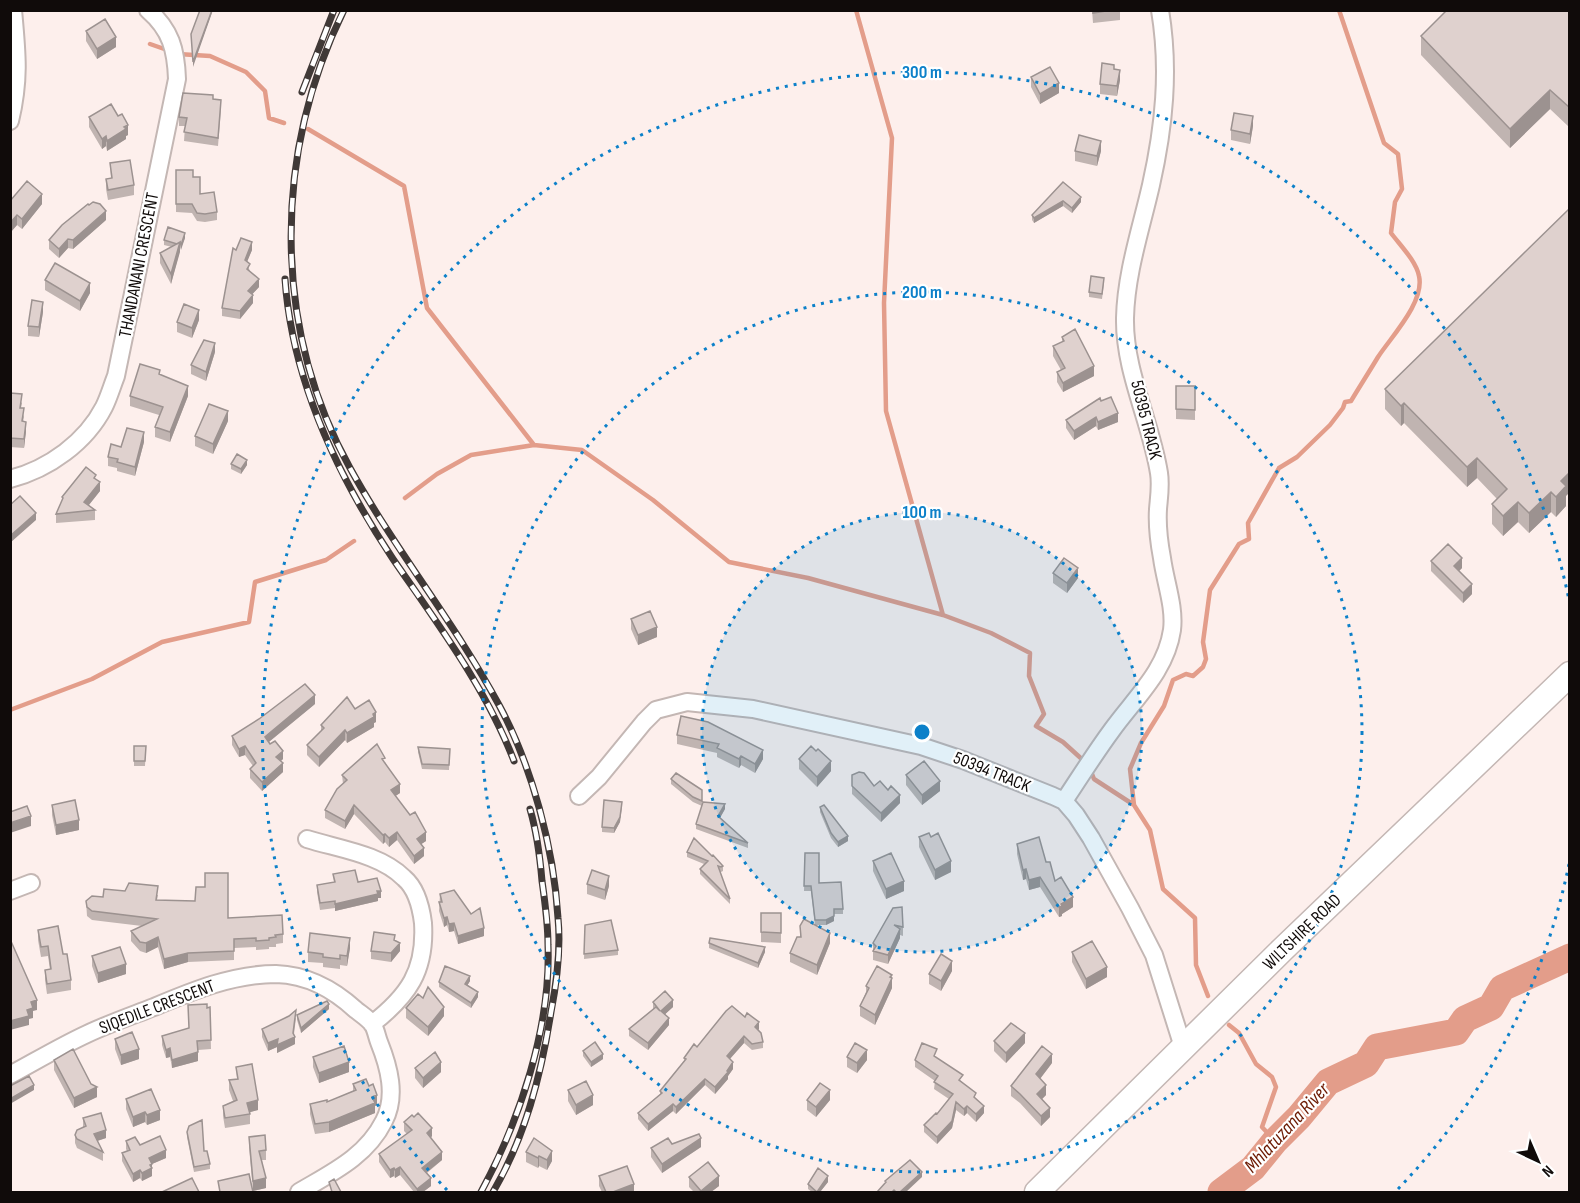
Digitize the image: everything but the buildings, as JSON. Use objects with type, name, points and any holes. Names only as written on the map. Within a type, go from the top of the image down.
[{"type":"street","points":[[10,121],[17,91],[18,68],[13,10]]},
{"type":"street","name":"THANDANANI CRESCENT","points":[[10,479],[36,471],[55,460],[84,435],[104,407],[116,376],[177,79],[176,53],[169,35],[148,10]]},
{"type":"street","name":"50395 TRACK","points":[[1064,801],[1113,728],[1144,691],[1160,666],[1172,628],[1158,530],[1161,492],[1159,473],[1132,367],[1125,320],[1136,245],[1161,138],[1166,90],[1164,37],[1160,10]]},
{"type":"street","name":"WILTSHIRE ROAD","points":[[1045,1190],[1183,1047],[1569,674]]},
{"type":"street","name":"50394 TRACK","points":[[579,796],[599,777],[656,710],[687,702],[753,709],[921,746],[963,760],[1064,801]]},
{"type":"street","points":[[1064,801],[1091,838],[1154,955],[1183,1047]]},
{"type":"street","points":[[307,839],[378,860],[405,878],[418,899],[424,941],[419,968],[412,983],[397,1003],[372,1024]]},
{"type":"street","points":[[10,891],[31,883]]},
{"type":"street","name":"SIQEDILE CRESCENT","points":[[10,1075],[87,1034],[219,982],[275,974],[298,976],[318,983],[339,995],[372,1024],[388,1066],[390,1100],[385,1120],[360,1154],[344,1166],[298,1192]]},
{"type":"waterway","points":[[856,10],[892,138],[884,303],[886,411],[943,615]]},
{"type":"waterway","points":[[1134,805],[1130,769],[1141,743],[1164,706],[1173,680],[1186,674],[1193,676],[1203,667],[1206,659],[1203,642],[1210,590],[1239,544],[1249,539],[1248,523],[1279,468],[1297,457],[1330,425],[1345,402],[1351,401],[1378,357],[1406,319],[1417,297],[1419,286],[1417,270],[1391,233],[1395,202],[1402,189],[1398,154],[1384,143],[1339,10]]},
{"type":"waterway","points":[[150,44],[170,51]]},
{"type":"waterway","points":[[178,54],[210,56],[246,72],[265,91],[269,118],[284,123]]},
{"type":"waterway","points":[[308,129],[404,186],[427,308],[534,445],[582,450],[653,500],[729,562],[808,578],[943,615],[991,633],[1030,653],[1029,676],[1044,714],[1036,726],[1063,742],[1085,762]]},
{"type":"waterway","points":[[405,498],[437,474],[471,455],[534,445]]},
{"type":"waterway","points":[[10,710],[92,679],[162,642],[249,622],[255,582],[326,560],[354,541]]},
{"type":"waterway","points":[[1090,769],[1094,779],[1134,805],[1150,830],[1163,889],[1195,918],[1196,965],[1208,996]]},
{"type":"waterway","name":"Mhlatuzana River","points":[[1221,1192],[1253,1168],[1328,1082],[1366,1064],[1377,1047],[1456,1032],[1465,1019],[1491,1007],[1502,988],[1570,957]]},
{"type":"waterway","points":[[1229,1025],[1239,1033],[1256,1064],[1272,1077],[1276,1087],[1262,1127],[1275,1141]]},
{"type":"railway","points":[[302,92],[334,10]]},
{"type":"railway","points":[[344,10],[321,65],[304,122],[294,181],[291,240],[295,299],[306,357],[324,414],[350,468],[386,528],[482,675],[511,729],[522,754],[539,808],[556,892],[559,930],[558,965],[537,1083],[523,1128],[493,1192]]},
{"type":"railway","points":[[285,279],[289,317],[307,390],[336,460],[353,494],[393,559],[475,682],[503,734],[514,761]]},
{"type":"railway","points":[[481,1192],[520,1104],[530,1072],[544,1008],[548,976],[547,929],[538,845],[530,809]]}]
